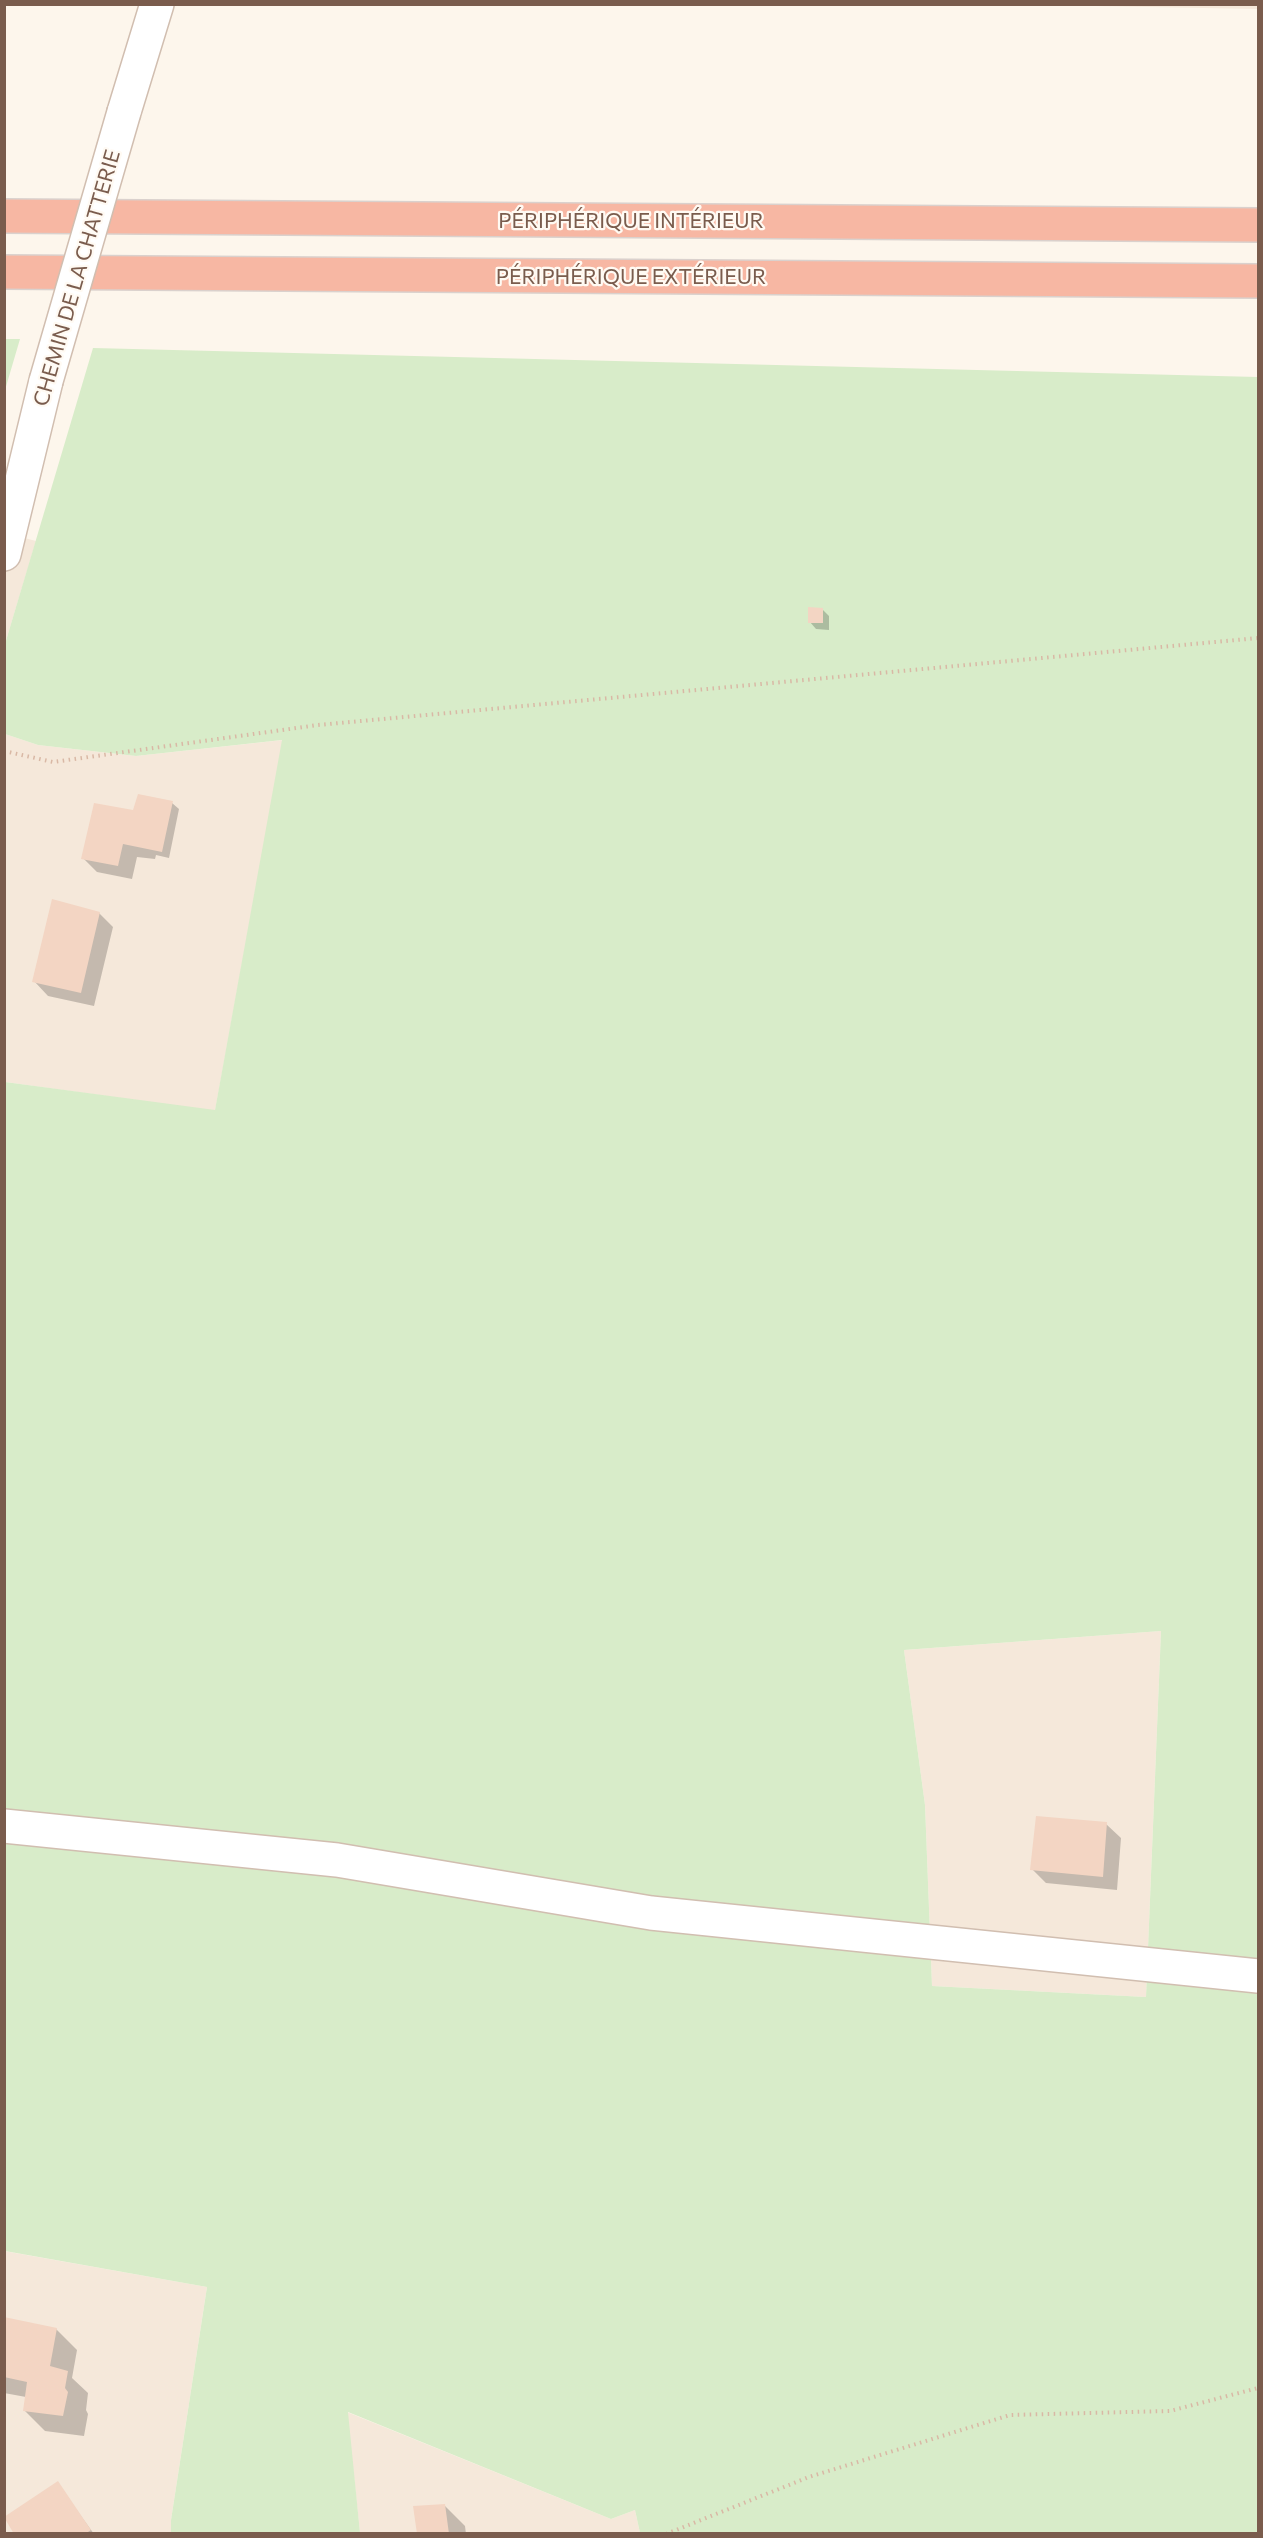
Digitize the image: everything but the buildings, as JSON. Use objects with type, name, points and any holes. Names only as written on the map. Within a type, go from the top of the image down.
[{"type":"highway","name":"PÉRIPHÉRIQUE INTÉRIEUR","points":[[4,216],[1258,225]]},
{"type":"highway","name":"PÉRIPHÉRIQUE EXTÉRIEUR","points":[[4,272],[1258,281]]},
{"type":"street","name":"CHEMIN DE LA CHATTERIE","points":[[4,554],[46,381],[157,4]]},
{"type":"street","points":[[4,1826],[337,1860],[651,1913],[1258,1976]]},
{"type":"path","points":[[4,751],[53,762],[318,725],[1258,638]]},
{"type":"path","points":[[666,2534],[809,2477],[1010,2415],[1170,2411],[1258,2388]]},
{"type":"shaded area","points":[[1040,4],[1258,4],[1258,9],[1040,5]]},
{"type":"shaded area","points":[[5,533],[36,541],[5,644]]},
{"type":"shaded area","points":[[5,734],[38,745],[136,756],[283,740],[215,1111],[5,1082]]},
{"type":"shaded area","points":[[1161,1631],[1146,1997],[932,1986],[925,1805],[904,1650]]},
{"type":"shaded area","points":[[4,2251],[207,2287],[171,2520],[171,2533],[5,2533]]},
{"type":"shaded area","points":[[347,2412],[611,2519],[635,2510],[640,2533],[360,2533]]},
{"type":"green space","points":[[4,339],[20,339],[5,390]]},
{"type":"green space","points":[[93,348],[1258,377],[1258,2533],[640,2533],[635,2510],[611,2519],[348,2412],[360,2533],[171,2533],[171,2520],[207,2287],[5,2251],[5,1082],[215,1110],[282,740],[136,756],[38,745],[5,734],[5,644]],"holes":[[[1161,1631],[1146,1997],[932,1986],[925,1805],[904,1650]]]}]
